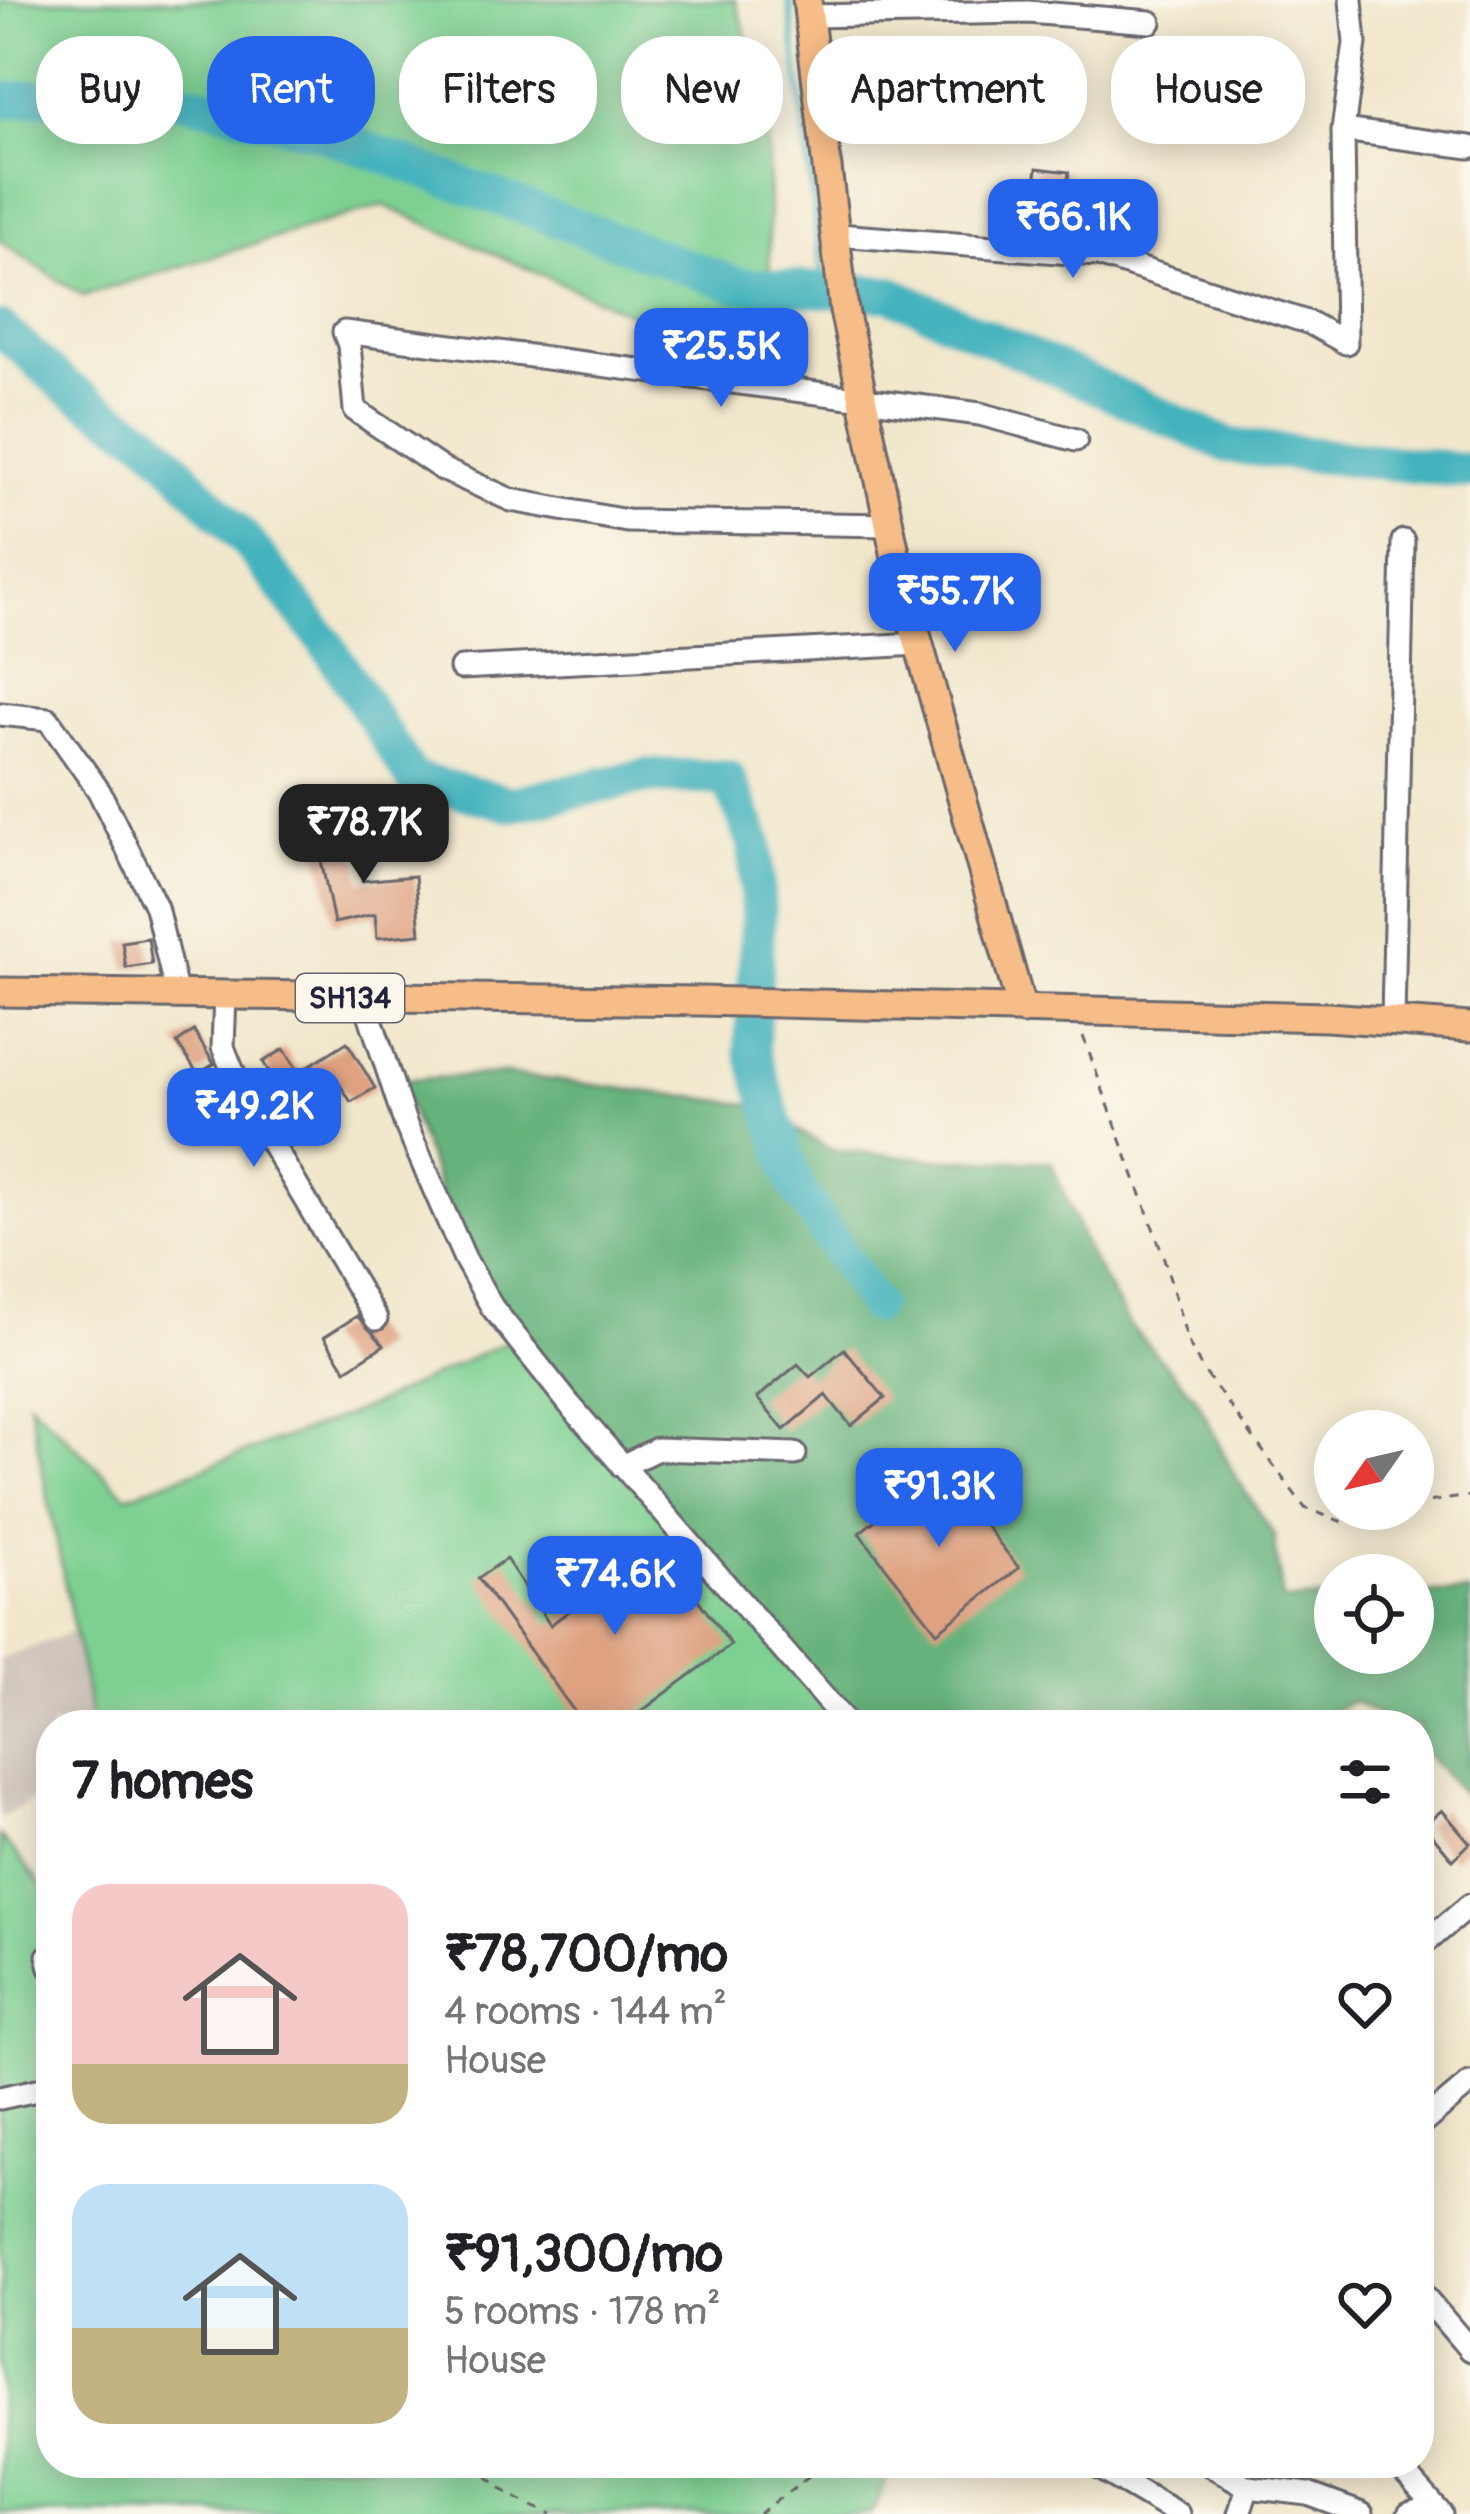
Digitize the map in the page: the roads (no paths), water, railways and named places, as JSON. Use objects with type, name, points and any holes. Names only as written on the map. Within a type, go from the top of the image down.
[{"type":"main road","points":[[825,144],[844,310],[890,525],[1022,1010]]},
{"type":"main road","name":"SH134","points":[[0,992],[700,1001],[1394,1021],[1470,1028]]},
{"type":"street","points":[[838,235],[1098,255],[1310,322],[1346,344],[1343,130],[1355,43],[1351,0]]},
{"type":"street","points":[[808,8],[1028,12],[1150,22]]},
{"type":"street","points":[[1343,130],[1470,147]]},
{"type":"street","points":[[890,525],[627,521],[511,500],[442,469],[355,410],[344,332],[980,414],[1076,440]]},
{"type":"street","points":[[1394,1021],[1403,541]]},
{"type":"street","points":[[461,668],[920,644]]},
{"type":"street","points":[[0,713],[48,719],[99,791],[156,907],[177,995]]},
{"type":"street","points":[[225,996],[223,1047],[241,1092],[376,1319]]},
{"type":"street","points":[[364,998],[405,1123],[465,1259],[492,1307],[622,1466],[835,1710]]},
{"type":"street","points":[[622,1466],[657,1449],[795,1454]]},
{"type":"street","points":[[1434,1935],[1470,1905]]},
{"type":"street","points":[[1434,2114],[1470,2084]]},
{"type":"street","points":[[0,2098],[36,2090]]},
{"type":"street","points":[[1434,2308],[1470,2350]]},
{"type":"street","points":[[1117,2478],[1178,2514]]},
{"type":"street","points":[[1233,2478],[1248,2487],[1308,2494],[1362,2514]]},
{"type":"street","points":[[1409,2478],[1437,2510]]},
{"type":"street","points":[[1239,2514],[1248,2487]]},
{"type":"street","points":[[1409,2514],[1437,2510]]},
{"type":"waterway","points":[[789,0],[824,290]]},
{"type":"waterway","points":[[0,101],[50,96],[178,98],[317,131],[736,285],[892,294],[1229,446],[1470,471]]},
{"type":"waterway","points":[[0,328],[66,387],[151,441],[248,543],[326,643],[413,779],[511,804],[647,776],[728,778],[755,843],[758,914],[752,1049],[795,1184],[874,1306]]}]
